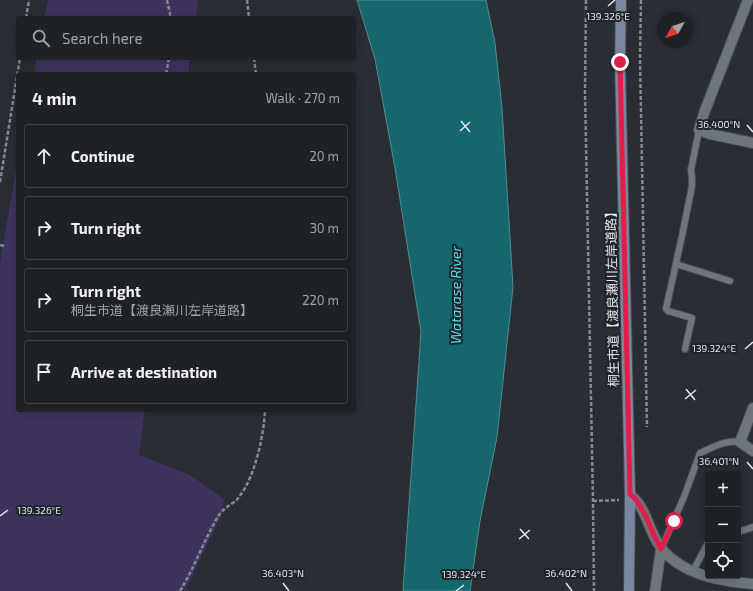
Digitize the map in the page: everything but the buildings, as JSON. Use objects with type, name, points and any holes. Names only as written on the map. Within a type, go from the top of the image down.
[{"type":"street","name":"桐生市道【渡良瀬川左岸道路】","points":[[621,0],[620,86],[628,591]]},
{"type":"street","points":[[748,0],[704,113],[699,130],[710,134],[753,143]]},
{"type":"street","points":[[753,408],[740,442],[753,451]]},
{"type":"street","points":[[626,497],[635,498],[640,504],[654,537],[661,549],[672,559],[693,571],[734,587],[753,584]]},
{"type":"street","points":[[655,591],[661,549]]},
{"type":"lane","points":[[685,349],[692,318],[668,311],[666,309],[692,186],[691,170],[699,130]]},
{"type":"lane","points":[[676,264],[730,281]]},
{"type":"lane","points":[[661,549],[684,497],[700,454],[724,443],[736,441],[740,442]]},
{"type":"lane","points":[[741,531],[753,527]]},
{"type":"lane","points":[[693,571],[705,549]]},
{"type":"path","points":[[26,16],[29,0]]},
{"type":"path","points":[[168,0],[171,16]]},
{"type":"path","points":[[246,0],[249,16]]},
{"type":"path","points":[[586,0],[585,108],[594,591]]},
{"type":"path","points":[[641,0],[640,67],[647,427]]},
{"type":"path","points":[[18,72],[20,60]]},
{"type":"path","points":[[166,72],[169,60]]},
{"type":"path","points":[[254,60],[256,72]]},
{"type":"path","points":[[0,182],[16,83]]},
{"type":"path","points":[[0,245],[4,246]]},
{"type":"path","points":[[180,591],[219,515],[238,499],[246,488],[258,454],[264,426],[265,412]]},
{"type":"path","points":[[593,501],[626,497]]},
{"type":"shaded area","points":[[48,0],[198,0],[196,16],[44,16]]},
{"type":"shaded area","points":[[37,60],[190,60],[188,72],[34,72]]},
{"type":"shaded area","points":[[16,170],[16,412],[145,412],[139,455],[190,475],[224,499],[221,516],[185,591],[0,591],[0,263]]},
{"type":"water","name":"Watarase River","points":[[357,0],[486,0],[495,43],[502,108],[513,287],[497,437],[480,521],[470,591],[403,591],[421,332],[395,168],[375,59]]},
{"type":"route","points":[[620,62],[630,494],[640,504],[654,537],[661,549],[674,521]]}]
